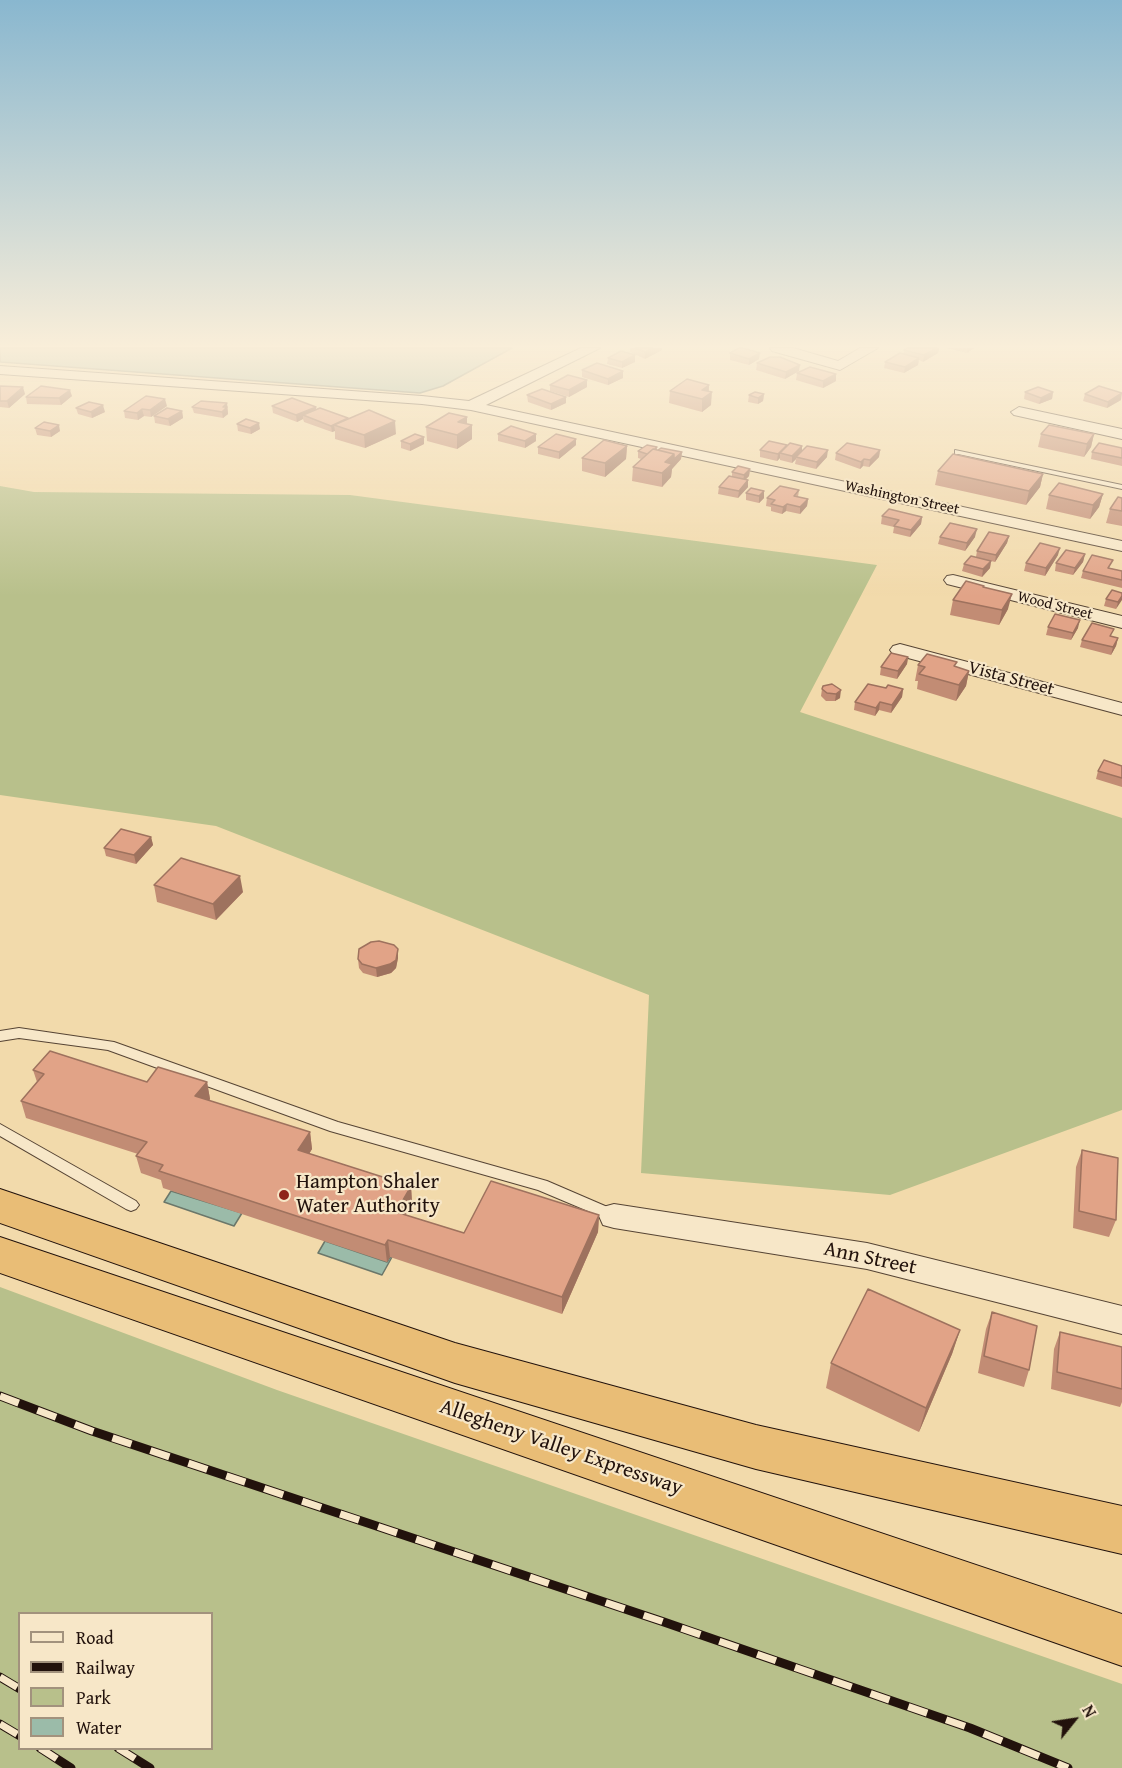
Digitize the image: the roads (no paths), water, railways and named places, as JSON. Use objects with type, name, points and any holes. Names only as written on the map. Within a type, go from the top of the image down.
[{"type":"highway","points":[[0,1206],[455,1363],[756,1447],[1122,1530]]},
{"type":"highway","name":"Allegheny Valley Expressway","points":[[0,1255],[1122,1640]]},
{"type":"highway","points":[[755,1515],[1122,1620]]},
{"type":"street","name":"Washington Street","points":[[585,431],[1122,546]]},
{"type":"street","points":[[1106,431],[1122,434]]},
{"type":"street","name":"Wood Street","points":[[953,580],[1122,622]]},
{"type":"street","name":"Vista Street","points":[[900,650],[1122,709]]},
{"type":"street","name":"Ann Street","points":[[614,1216],[867,1256],[1122,1320]]},
{"type":"lane","points":[[958,452],[1122,487]]},
{"type":"lane","points":[[0,1035],[19,1033],[109,1045],[335,1127],[542,1185],[614,1216]]},
{"type":"lane","points":[[0,1129],[131,1205]]},
{"type":"water","points":[[171,1191],[242,1213],[234,1226],[164,1202]]},
{"type":"water","points":[[325,1241],[387,1262],[392,1257],[382,1275],[318,1253]]},
{"type":"railway","points":[[0,1396],[92,1431],[661,1621],[970,1728],[1068,1768]]},
{"type":"railway","points":[[0,1677],[18,1688]]},
{"type":"railway","points":[[0,1724],[18,1735]]},
{"type":"railway","points":[[43,1750],[71,1768]]},
{"type":"railway","points":[[121,1750],[150,1768]]},
{"type":"place","name":"Hampton Shaler Water Authority","points":[[284,1195]]}]
